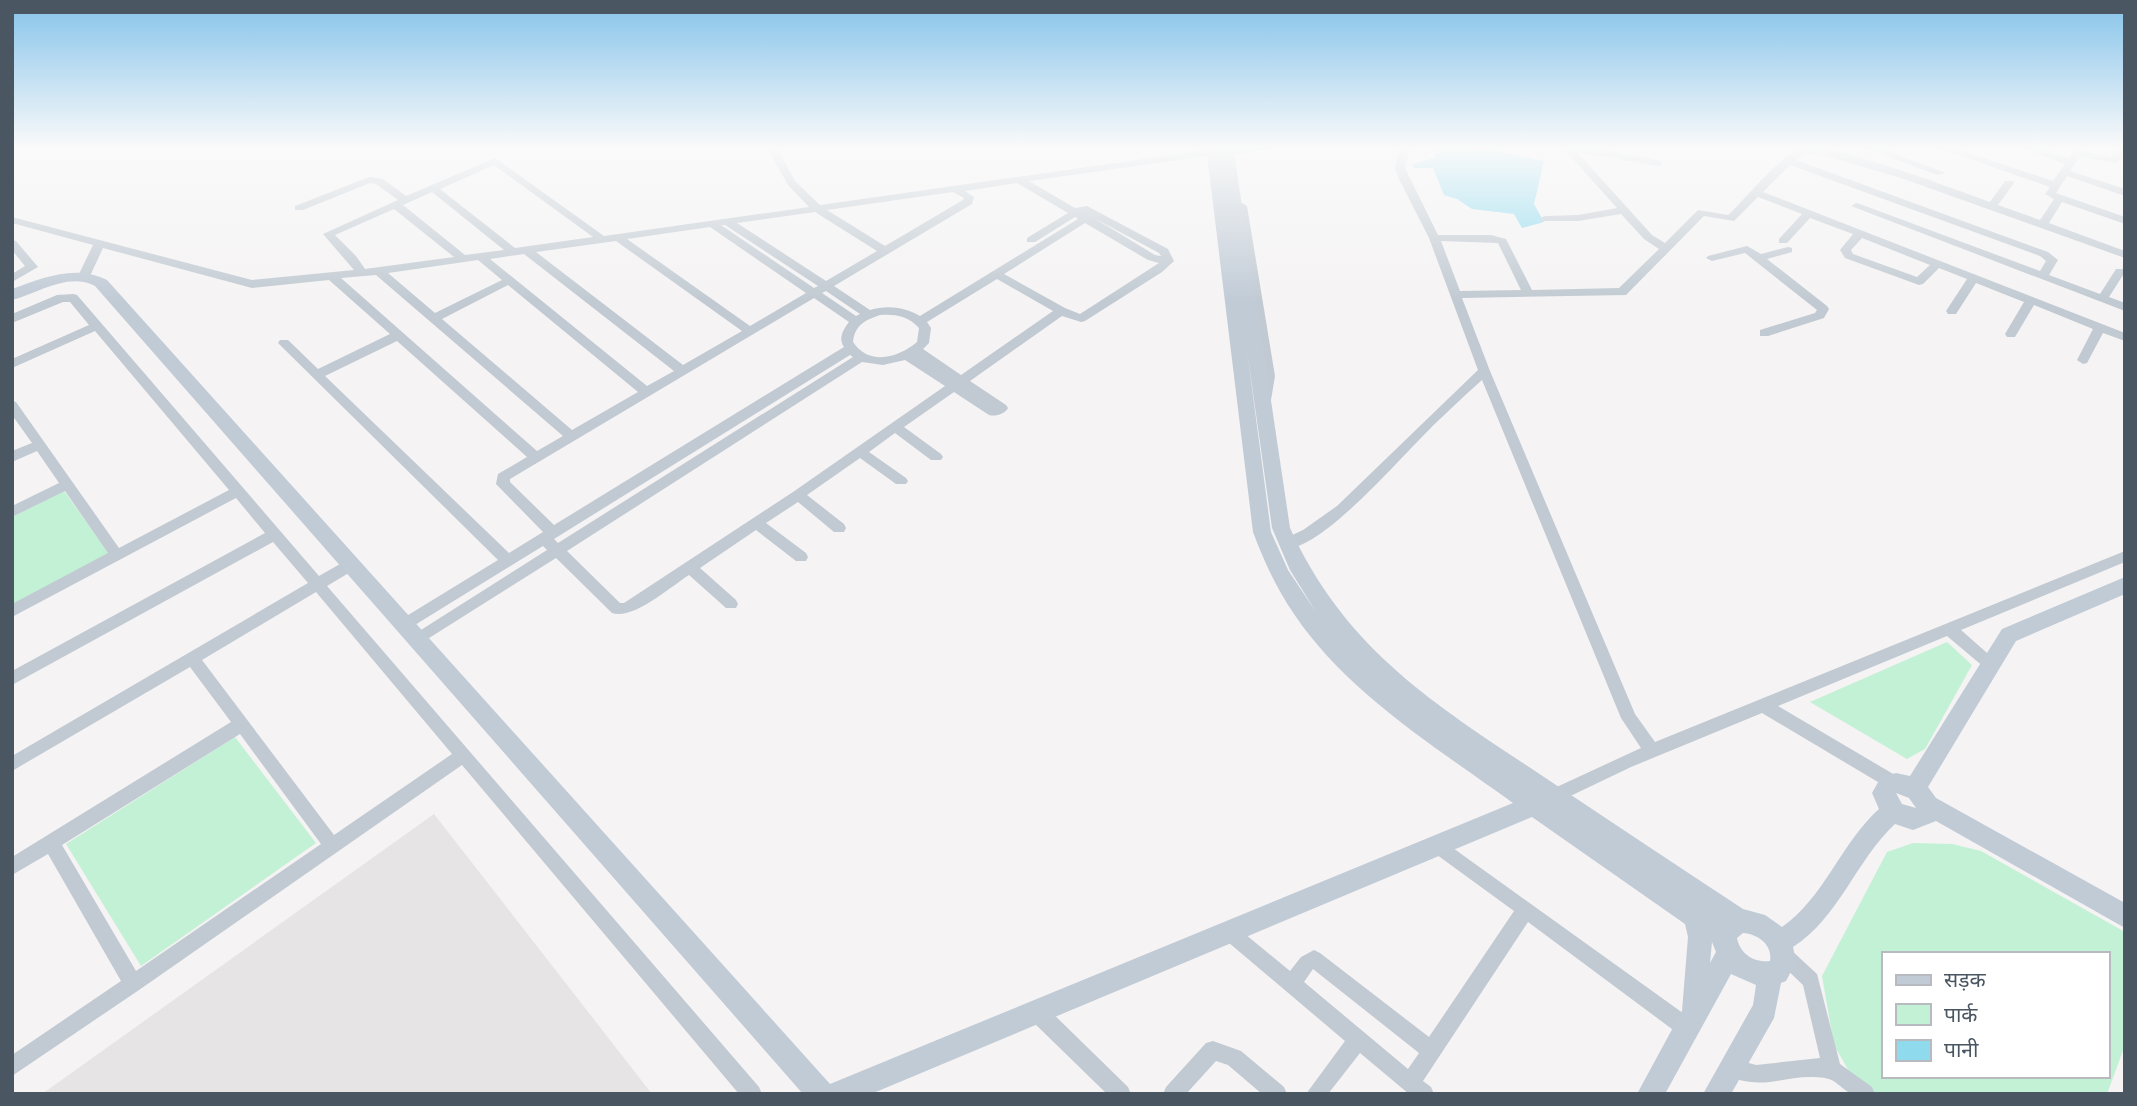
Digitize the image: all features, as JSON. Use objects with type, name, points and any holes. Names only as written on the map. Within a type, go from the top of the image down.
[{"type":"main road","points":[[1218,198],[1254,408],[1281,528],[1287,544],[1330,617],[1381,673],[1696,918],[1731,937]]},
{"type":"main road","points":[[1235,198],[1254,408],[1262,532],[1273,563],[1288,588],[1331,643],[1373,687],[1544,801],[1731,937],[1743,968],[1778,957]]},
{"type":"main road","points":[[12,295],[68,283],[101,283],[821,1094]]},
{"type":"main road","points":[[12,303],[68,283]]},
{"type":"main road","points":[[1913,792],[2009,635],[2123,588]]},
{"type":"main road","points":[[1913,792],[1927,815],[1916,820],[1894,811],[1883,793],[1885,788],[1913,792],[2125,916]]},
{"type":"main road","points":[[838,1094],[1544,801]]},
{"type":"main road","points":[[1716,1094],[1765,1009],[1778,957],[1868,834],[1894,811]]},
{"type":"main road","points":[[1689,1023],[1700,937],[1696,918]]},
{"type":"main road","points":[[1650,1094],[1689,1023],[1731,937],[1756,923],[1778,957]]},
{"type":"street","points":[[299,208],[325,198]]},
{"type":"street","points":[[396,198],[463,259]]},
{"type":"street","points":[[362,273],[357,263],[328,234],[410,198]]},
{"type":"street","points":[[446,198],[682,371]]},
{"type":"street","points":[[546,198],[602,239]]},
{"type":"street","points":[[805,198],[816,209],[887,252]]},
{"type":"street","points":[[12,220],[252,284],[379,271],[901,198]]},
{"type":"street","points":[[969,198],[968,202],[887,252],[535,457],[501,480],[548,535],[557,551],[621,610],[798,495],[1061,311]]},
{"type":"street","points":[[995,273],[1077,319],[1086,317],[1168,261],[1152,258],[1055,198]]},
{"type":"street","points":[[1414,198],[1434,238],[1484,371],[1629,718],[1652,751]]},
{"type":"street","points":[[1614,198],[1648,237],[1665,248]]},
{"type":"street","points":[[1456,295],[1622,292],[1702,212],[1730,219],[1755,198]]},
{"type":"street","points":[[1769,198],[2125,337]]},
{"type":"street","points":[[1889,198],[2044,254],[2052,260],[2043,276]]},
{"type":"street","points":[[1966,198],[2125,255]]},
{"type":"street","points":[[1992,206],[1998,198]]},
{"type":"street","points":[[2042,225],[2059,199],[2125,221]]},
{"type":"street","points":[[1856,206],[2125,307]]},
{"type":"street","points":[[1546,219],[1578,218],[1625,210]]},
{"type":"street","points":[[1760,258],[1785,246],[1809,213]]},
{"type":"street","points":[[916,318],[995,273],[1083,214]]},
{"type":"street","points":[[916,318],[1083,214]]},
{"type":"street","points":[[728,222],[819,292]]},
{"type":"street","points":[[712,224],[862,318]]},
{"type":"street","points":[[12,234],[33,226]]},
{"type":"street","points":[[1860,233],[1845,250],[1849,256],[1919,282],[1937,264]]},
{"type":"street","points":[[619,238],[750,331]]},
{"type":"street","points":[[1434,238],[1491,238],[1502,242],[1528,293]]},
{"type":"street","points":[[12,243],[32,267],[12,279]]},
{"type":"street","points":[[12,319],[68,283],[99,244]]},
{"type":"street","points":[[1712,258],[1747,249],[1824,312],[1764,333]]},
{"type":"street","points":[[481,257],[646,392]]},
{"type":"street","points":[[379,271],[436,317],[571,436]]},
{"type":"street","points":[[2103,299],[2120,271]]},
{"type":"street","points":[[333,277],[535,457]]},
{"type":"street","points":[[1952,311],[1972,278]]},
{"type":"street","points":[[436,317],[510,280]]},
{"type":"street","points":[[68,283],[73,298],[752,1094]]},
{"type":"street","points":[[2011,334],[2031,300]]},
{"type":"street","points":[[412,631],[507,560],[856,353],[887,361],[912,353],[926,335],[916,318],[890,310],[862,318],[847,335],[856,353]]},
{"type":"street","points":[[12,364],[97,326]]},
{"type":"street","points":[[2083,360],[2100,327]]},
{"type":"street","points":[[317,375],[397,336]]},
{"type":"street","points":[[284,343],[507,560]]},
{"type":"street","points":[[412,631],[557,551],[856,353]]},
{"type":"street","points":[[912,353],[959,383]]},
{"type":"street","points":[[1287,544],[1325,524],[1352,504],[1411,440],[1484,371]]},
{"type":"street","points":[[12,405],[117,555]]},
{"type":"street","points":[[896,427],[936,457]]},
{"type":"street","points":[[12,457],[40,444]]},
{"type":"street","points":[[860,452],[901,481]]},
{"type":"street","points":[[12,512],[68,484]]},
{"type":"street","points":[[12,611],[237,491]]},
{"type":"street","points":[[798,495],[839,528]]},
{"type":"street","points":[[756,523],[801,557]]},
{"type":"street","points":[[12,679],[275,534]]},
{"type":"street","points":[[1544,801],[1652,751],[2125,556]]},
{"type":"street","points":[[12,764],[352,564]]},
{"type":"street","points":[[690,567],[731,604]]},
{"type":"street","points":[[1949,629],[1990,664]]},
{"type":"street","points":[[192,658],[333,846]]},
{"type":"street","points":[[1764,706],[1913,792]]},
{"type":"street","points":[[12,867],[242,724]]},
{"type":"street","points":[[12,1067],[462,756]]},
{"type":"street","points":[[51,844],[133,984]]},
{"type":"street","points":[[1439,846],[1689,1023]]},
{"type":"street","points":[[1228,932],[1417,1088],[1430,1050],[1525,909]]},
{"type":"street","points":[[1778,957],[1811,980],[1832,1069]]},
{"type":"street","points":[[1291,984],[1307,963],[1314,960],[1430,1050]]},
{"type":"street","points":[[1037,1012],[1121,1094]]},
{"type":"street","points":[[1316,1094],[1358,1040]]},
{"type":"street","points":[[1173,1094],[1213,1050],[1234,1058],[1277,1094]]},
{"type":"street","points":[[1731,1068],[1751,1076],[1810,1068],[1832,1069],[1865,1094]]},
{"type":"shaded area","points":[[434,814],[652,1094],[42,1094]]},
{"type":"green space","points":[[64,491],[110,555],[12,607],[12,517]]},
{"type":"green space","points":[[1947,642],[1972,665],[1925,749],[1907,759],[1810,702]]},
{"type":"green space","points":[[235,737],[316,843],[141,966],[66,844]]},
{"type":"green space","points":[[1913,843],[1952,844],[1981,851],[2125,932],[2125,1045],[2107,1094],[1874,1094],[1854,1080],[1834,1045],[1822,976],[1887,852]]},
{"type":"water","points":[[1452,198],[1535,198],[1534,204],[1544,222],[1522,228],[1514,214],[1472,209]]}]
